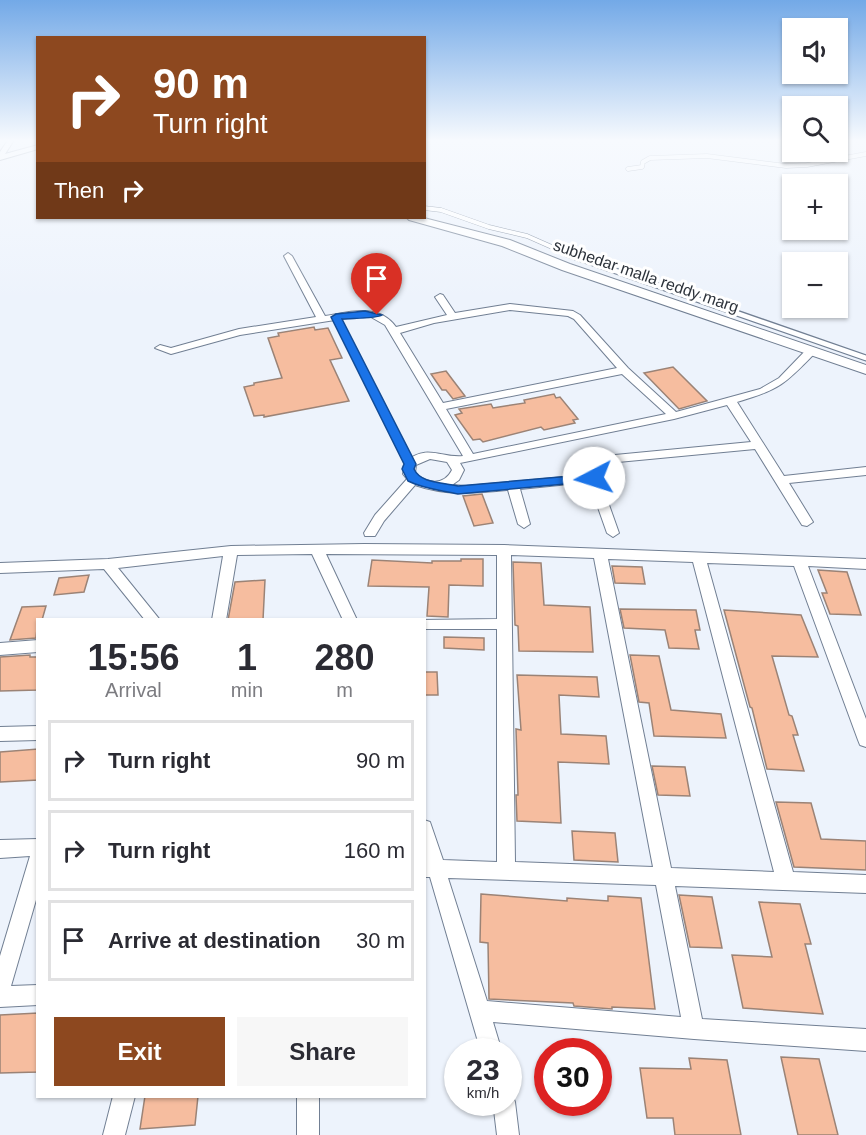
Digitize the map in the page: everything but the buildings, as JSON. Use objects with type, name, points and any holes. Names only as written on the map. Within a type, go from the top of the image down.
[{"type":"main road","name":"subhedar malla reddy marg","points":[[418,219],[506,243],[567,267],[866,370]]},
{"type":"street","points":[[288,256],[316,313],[324,319]]},
{"type":"street","points":[[440,297],[453,317]]},
{"type":"street","points":[[395,332],[399,329],[453,317],[510,308],[570,314],[577,317],[624,370],[674,416]]},
{"type":"street","points":[[160,348],[171,351],[239,332],[336,317],[377,315],[389,322],[470,458]]},
{"type":"street","points":[[452,460],[674,416],[764,391],[783,380],[812,351]]},
{"type":"street","points":[[439,406],[624,370]]},
{"type":"street","points":[[730,400],[807,522]]},
{"type":"street","points":[[613,533],[590,465],[594,461],[759,445]]},
{"type":"street","points":[[440,485],[457,475],[457,465],[452,460],[429,454],[415,459],[410,464],[409,474],[414,480],[424,485],[440,485],[458,490],[594,478]]},
{"type":"street","points":[[781,480],[866,471]]},
{"type":"street","points":[[370,533],[379,518],[414,480]]},
{"type":"street","points":[[513,486],[524,525]]},
{"type":"street","points":[[317,550],[349,618]]},
{"type":"street","points":[[0,568],[108,564],[231,551],[317,550],[504,550],[866,564]]},
{"type":"street","points":[[504,550],[506,872]]},
{"type":"street","points":[[219,618],[231,551]]},
{"type":"street","points":[[600,554],[694,1029]]},
{"type":"street","points":[[699,558],[786,882]]},
{"type":"street","points":[[799,561],[866,740]]},
{"type":"street","points":[[108,564],[151,618]]},
{"type":"street","points":[[426,624],[503,624]]},
{"type":"street","points":[[0,648],[36,646]]},
{"type":"street","points":[[0,734],[36,733]]},
{"type":"street","points":[[426,842],[430,869],[488,1038]]},
{"type":"street","points":[[0,849],[36,847]]},
{"type":"street","points":[[0,990],[36,866]]},
{"type":"street","points":[[430,869],[663,879],[866,884]]},
{"type":"street","points":[[0,997],[36,995]]},
{"type":"street","points":[[480,1011],[694,1029],[866,1040]]},
{"type":"street","points":[[114,1135],[123,1098]]},
{"type":"street","points":[[308,1098],[308,1135]]},
{"type":"street","points":[[506,1116],[508,1135]]},
{"type":"lane","points":[[426,208],[441,210],[489,227],[527,237],[581,260],[866,358]]},
{"type":"lane","points":[[336,317],[410,464]]},
{"type":"route","points":[[377,315],[336,317],[410,464],[409,474],[417,482],[424,485],[440,485],[450,489],[466,490],[594,478]]}]
